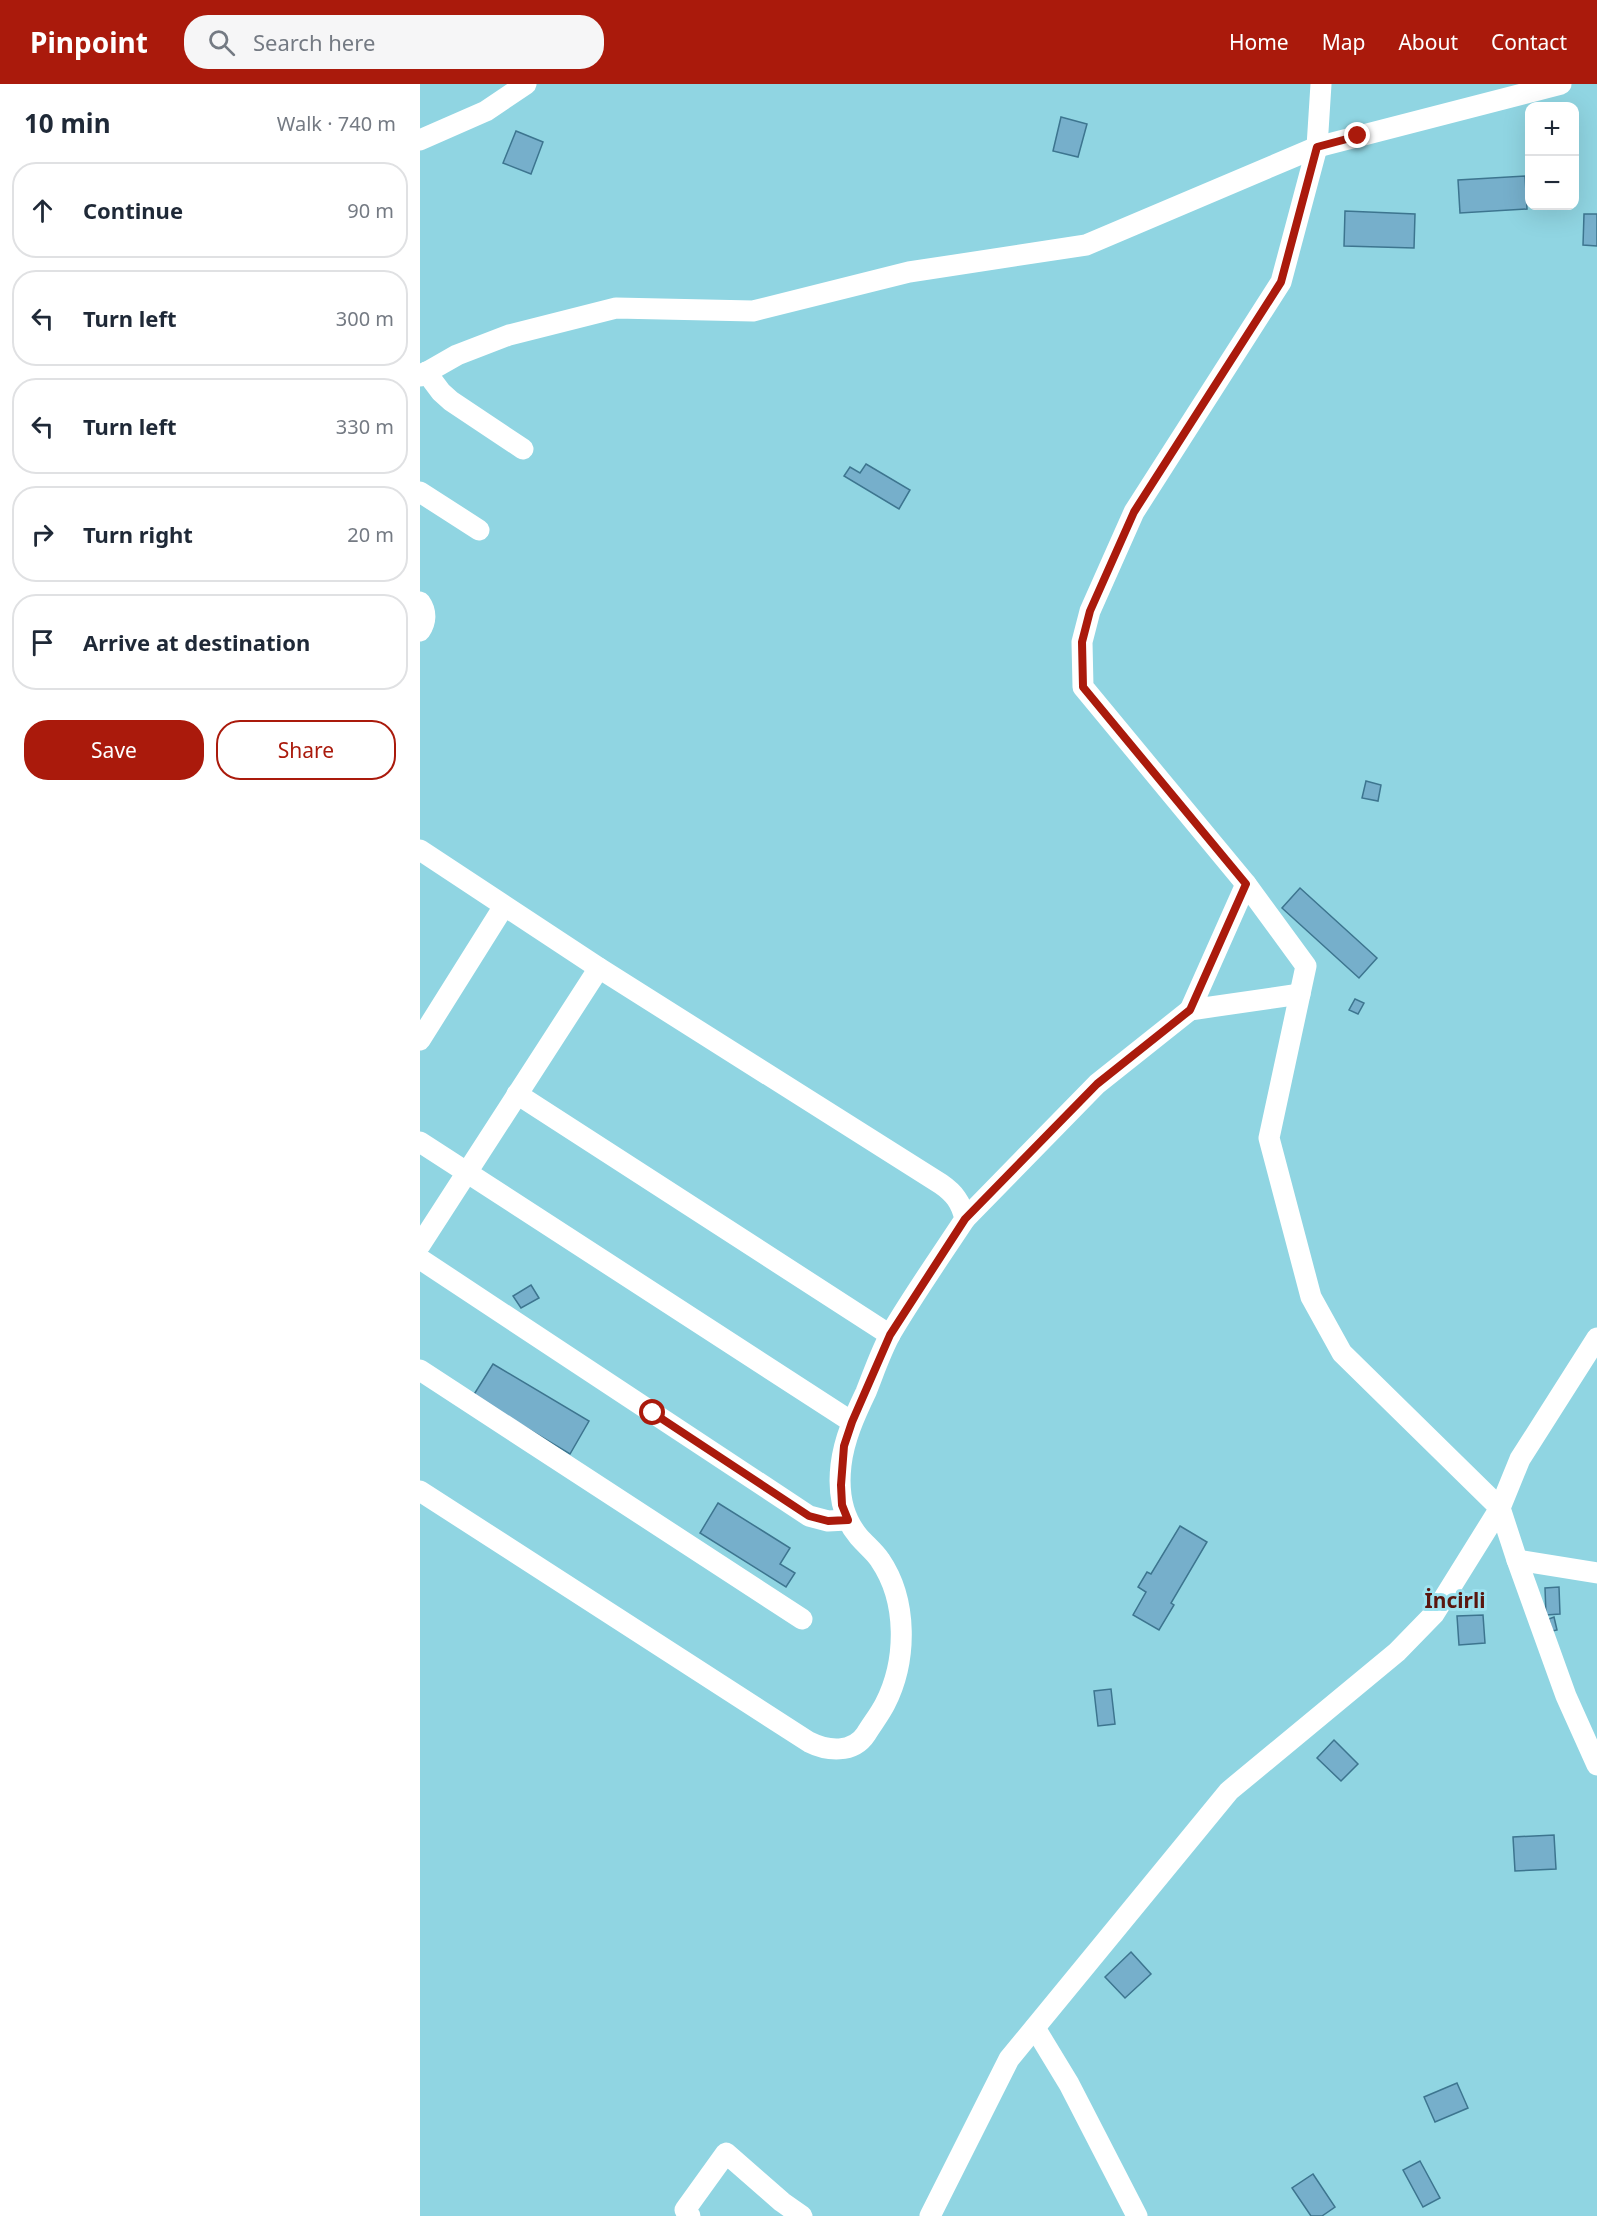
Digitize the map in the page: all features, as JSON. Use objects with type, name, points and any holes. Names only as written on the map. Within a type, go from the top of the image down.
[{"type":"street","points":[[420,140],[486,111],[526,84]]},
{"type":"street","points":[[1321,84],[1317,147],[1281,282],[1134,512],[1090,611],[1082,642],[1083,687],[1246,884],[1306,966],[1269,1138],[1311,1297],[1342,1353],[1500,1508],[1566,1696],[1597,1766]]},
{"type":"street","points":[[522,448],[452,401],[423,374],[457,355],[509,334],[616,308],[753,311],[909,272],[1086,245],[1317,147],[1561,84]]},
{"type":"street","points":[[420,492],[479,530]]},
{"type":"street","points":[[420,602],[425,612],[425,619],[420,632]]},
{"type":"street","points":[[420,850],[599,968],[951,1191],[959,1200],[965,1219]]},
{"type":"street","points":[[420,1491],[809,1742],[821,1748],[836,1750],[862,1740],[885,1703],[899,1661],[901,1640],[897,1597],[890,1576],[879,1558],[858,1536],[842,1505],[841,1466],[844,1446],[852,1422],[890,1335],[965,1219],[1097,1084],[1190,1010],[1246,884]]},
{"type":"street","points":[[423,1029],[504,906]]},
{"type":"street","points":[[420,1245],[599,968]]},
{"type":"street","points":[[1190,1010],[1300,994]]},
{"type":"street","points":[[517,1094],[890,1335]]},
{"type":"street","points":[[420,1142],[852,1422]]},
{"type":"street","points":[[420,1259],[809,1516],[828,1521],[848,1520]]},
{"type":"street","points":[[930,2216],[1009,2060],[1229,1791],[1396,1652],[1434,1614],[1500,1508],[1520,1459],[1597,1338]]},
{"type":"street","points":[[420,1370],[802,1619]]},
{"type":"street","points":[[1517,1560],[1597,1573]]},
{"type":"street","points":[[1035,2028],[1069,2084],[1137,2216]]},
{"type":"street","points":[[690,2216],[685,2210],[726,2153],[782,2202],[802,2216]]},
{"type":"building","points":[[1061,117],[1087,124],[1078,157],[1053,151]]},
{"type":"building","points":[[516,131],[543,142],[531,174],[503,163]]},
{"type":"building","points":[[1525,176],[1525,209],[1460,213],[1458,180]]},
{"type":"building","points":[[1345,211],[1415,214],[1414,248],[1344,246]]},
{"type":"building","points":[[1584,214],[1597,214],[1597,246],[1583,245]]},
{"type":"building","points":[[866,464],[910,490],[899,509],[844,476],[850,467],[860,473]]},
{"type":"building","points":[[1366,781],[1381,785],[1378,801],[1362,798]]},
{"type":"building","points":[[1300,888],[1377,958],[1359,978],[1282,908]]},
{"type":"building","points":[[1355,999],[1364,1003],[1358,1014],[1349,1010]]},
{"type":"building","points":[[531,1285],[539,1298],[521,1308],[513,1296]]},
{"type":"building","points":[[493,1364],[589,1421],[570,1454],[473,1396]]},
{"type":"building","points":[[718,1503],[790,1548],[780,1564],[795,1573],[786,1587],[700,1533]]},
{"type":"building","points":[[1180,1526],[1207,1542],[1171,1603],[1174,1605],[1159,1630],[1133,1615],[1146,1592],[1138,1587],[1147,1572],[1151,1574]]},
{"type":"building","points":[[1559,1587],[1560,1614],[1546,1615],[1545,1588]]},
{"type":"building","points":[[1483,1615],[1485,1643],[1459,1645],[1457,1616]]},
{"type":"building","points":[[1554,1617],[1557,1630],[1552,1631],[1549,1619]]},
{"type":"building","points":[[1111,1689],[1115,1724],[1098,1726],[1094,1691]]},
{"type":"building","points":[[1334,1740],[1358,1764],[1341,1781],[1317,1758]]},
{"type":"building","points":[[1554,1835],[1556,1869],[1515,1871],[1513,1837]]},
{"type":"building","points":[[1131,1952],[1151,1974],[1125,1998],[1105,1977]]},
{"type":"building","points":[[1457,2083],[1468,2108],[1435,2122],[1424,2097]]},
{"type":"building","points":[[1420,2161],[1440,2198],[1423,2207],[1403,2170]]},
{"type":"building","points":[[1313,2174],[1335,2207],[1322,2216],[1311,2216],[1292,2188]]},
{"type":"district","name":"İncirli","points":[[1455,1600]]},
{"type":"route","points":[[653,1413],[809,1516],[828,1521],[848,1520],[842,1505],[841,1466],[844,1446],[852,1422],[890,1335],[965,1219],[1097,1084],[1190,1010],[1246,884],[1083,687],[1082,642],[1090,611],[1134,512],[1281,282],[1317,147],[1358,136]]}]
